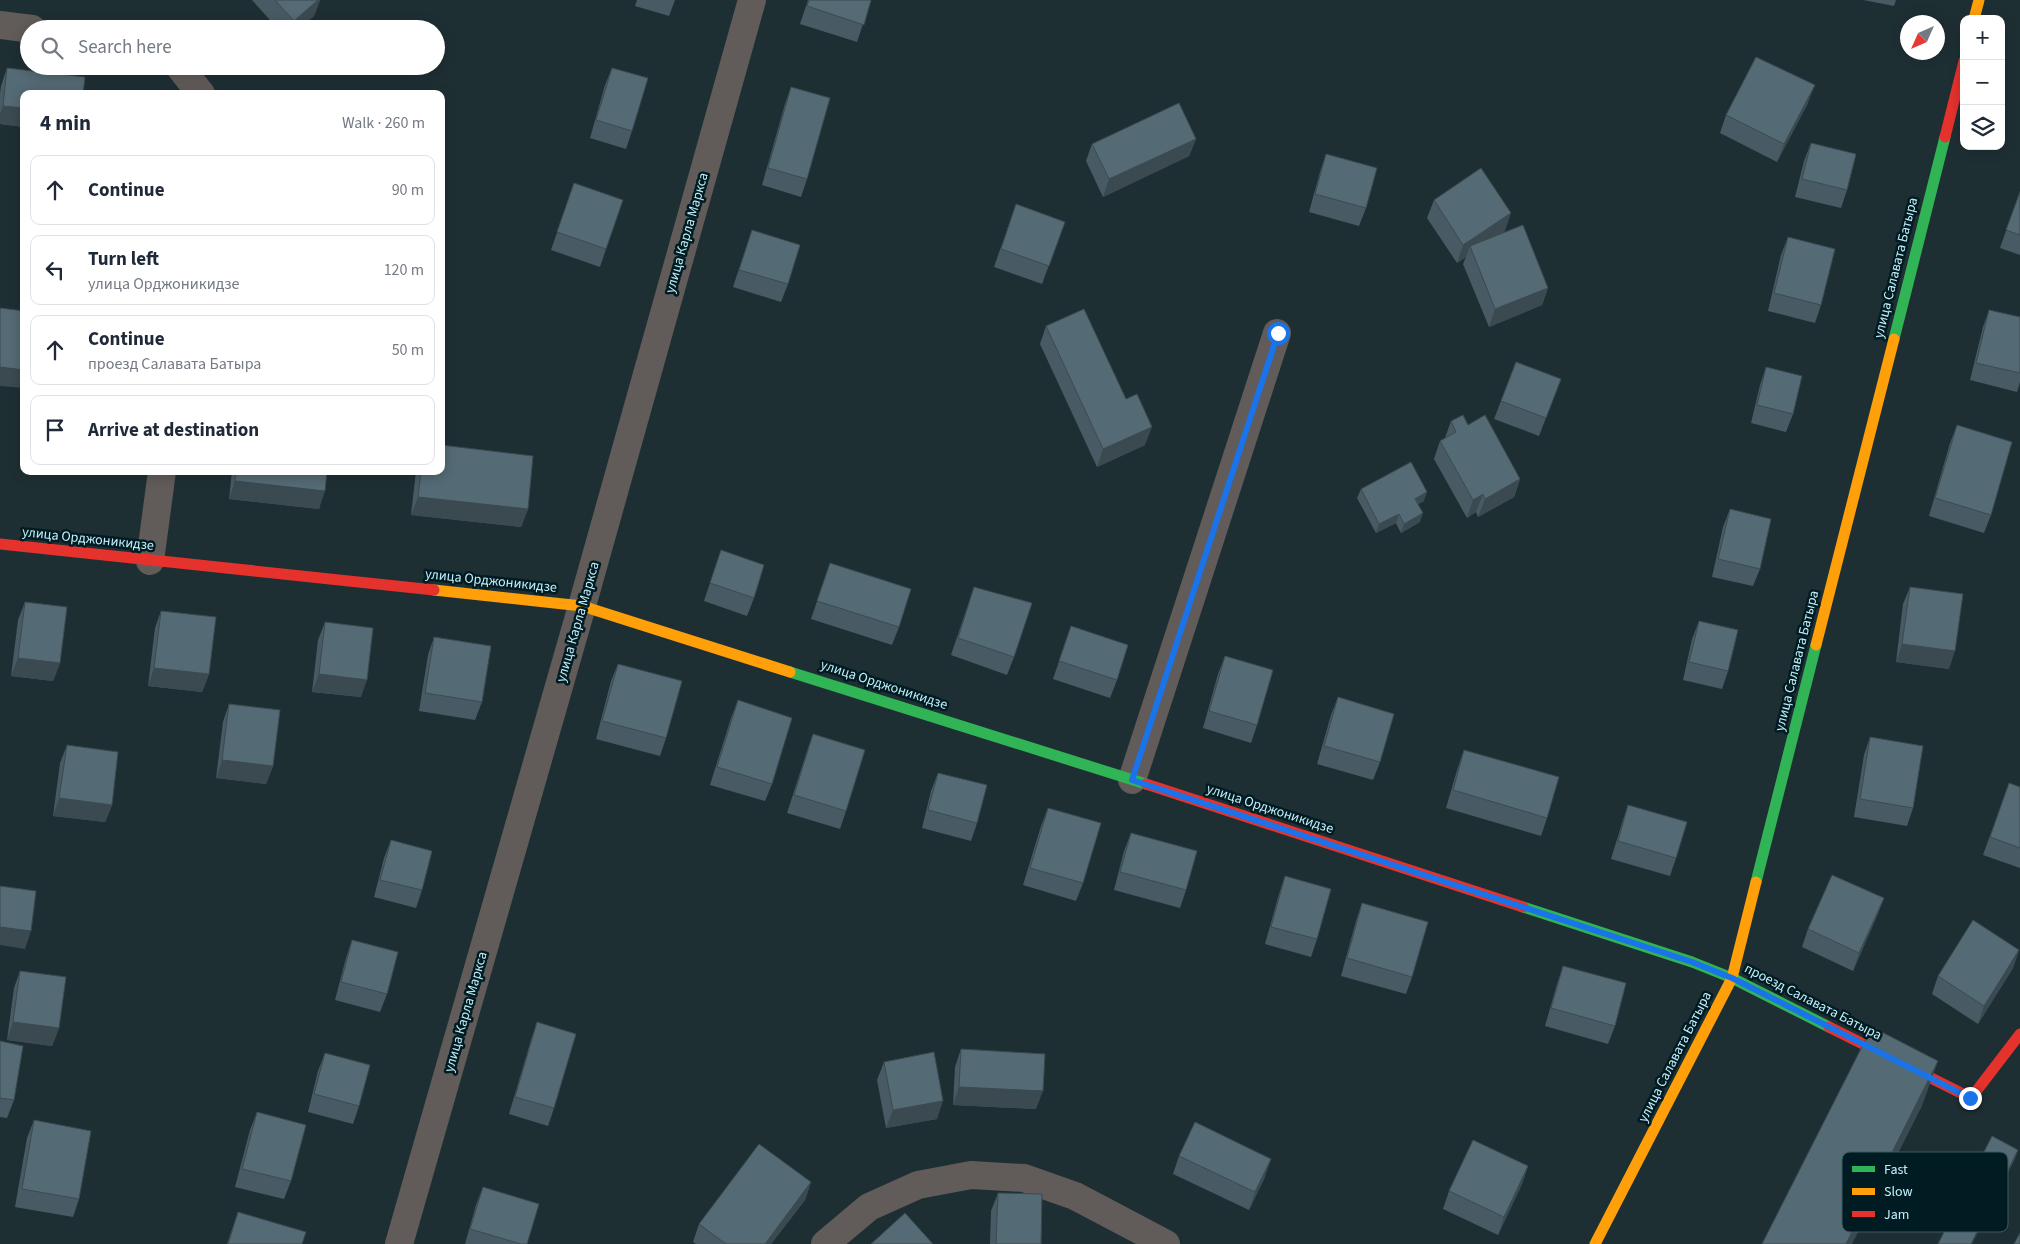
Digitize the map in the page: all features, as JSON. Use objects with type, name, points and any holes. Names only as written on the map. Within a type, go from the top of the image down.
[{"type":"street","name":"улица Карла Маркса","points":[[400,1244],[752,0]]},
{"type":"street","points":[[1975,15],[1979,0]]},
{"type":"street","points":[[0,25],[20,28]]},
{"type":"street","points":[[185,75],[197,90]]},
{"type":"street","name":"улица Салавата Батыра","points":[[1595,1244],[1732,978],[1960,77]]},
{"type":"street","points":[[1132,780],[1278,333]]},
{"type":"street","points":[[150,561],[161,475]]},
{"type":"street","name":"улица Орджоникидзе","points":[[0,544],[582,606],[1132,780],[1692,962],[1732,978]]},
{"type":"street","name":"проезд Салавата Батыра","points":[[1732,978],[1970,1098],[2020,1034]]},
{"type":"street","points":[[825,1244],[869,1207],[918,1185],[971,1175],[1024,1178],[1075,1196],[1166,1244]]},
{"type":"building","points":[[275,0],[318,0],[295,20]]},
{"type":"building","points":[[809,0],[871,0],[864,25],[807,6]]},
{"type":"building","points":[[1756,57],[1815,85],[1784,144],[1726,115]]},
{"type":"building","points":[[7,68],[20,70],[20,75],[85,77],[83,90],[20,90],[20,108],[3,106]]},
{"type":"building","points":[[612,68],[648,78],[632,131],[596,120]]},
{"type":"building","points":[[791,87],[830,98],[807,179],[768,168]]},
{"type":"building","points":[[1179,103],[1196,139],[1109,179],[1092,144]]},
{"type":"building","points":[[1811,143],[1856,154],[1847,190],[1802,179]]},
{"type":"building","points":[[1326,154],[1377,168],[1366,208],[1315,194]]},
{"type":"building","points":[[1481,168],[1511,213],[1463,245],[1434,200]]},
{"type":"building","points":[[574,183],[623,200],[606,249],[557,232]]},
{"type":"building","points":[[2020,192],[2020,235],[2006,230]]},
{"type":"building","points":[[1016,204],[1065,222],[1049,266],[1001,249]]},
{"type":"building","points":[[1523,225],[1548,288],[1495,309],[1470,246]]},
{"type":"building","points":[[752,230],[800,245],[788,284],[739,270]]},
{"type":"building","points":[[1788,237],[1835,249],[1821,305],[1774,293]]},
{"type":"building","points":[[0,308],[20,310],[20,370],[0,367]]},
{"type":"building","points":[[1084,309],[1126,399],[1137,394],[1152,427],[1103,449],[1046,326]]},
{"type":"building","points":[[1989,310],[2020,317],[2020,373],[1976,363]]},
{"type":"building","points":[[1516,362],[1561,379],[1546,418],[1501,401]]},
{"type":"building","points":[[1766,367],[1802,376],[1793,414],[1757,405]]},
{"type":"building","points":[[1463,415],[1468,425],[1485,415],[1520,479],[1485,499],[1483,494],[1473,500],[1440,441],[1456,432],[1451,421]]},
{"type":"building","points":[[1957,425],[2012,442],[1991,515],[1935,498]]},
{"type":"building","points":[[445,445],[533,456],[528,509],[418,497],[421,475],[445,475]]},
{"type":"building","points":[[1411,462],[1427,492],[1415,499],[1423,513],[1404,524],[1399,514],[1379,524],[1361,489]]},
{"type":"building","points":[[236,475],[327,475],[325,491],[235,481]]},
{"type":"building","points":[[1730,509],[1771,519],[1760,569],[1718,559]]},
{"type":"building","points":[[721,550],[764,565],[754,598],[710,583]]},
{"type":"building","points":[[830,563],[911,589],[899,627],[817,601]]},
{"type":"building","points":[[974,587],[1032,603],[1014,657],[958,638]]},
{"type":"building","points":[[1910,587],[1963,594],[1955,651],[1902,644]]},
{"type":"building","points":[[25,602],[67,607],[60,663],[18,658]]},
{"type":"building","points":[[161,611],[216,617],[209,674],[154,668]]},
{"type":"building","points":[[1699,621],[1738,630],[1728,671],[1689,662]]},
{"type":"building","points":[[325,622],[373,628],[367,680],[319,674]]},
{"type":"building","points":[[1071,626],[1128,645],[1117,680],[1059,661]]},
{"type":"building","points":[[434,637],[491,646],[482,702],[425,693]]},
{"type":"building","points":[[1225,656],[1273,670],[1257,725],[1209,711]]},
{"type":"building","points":[[618,664],[682,681],[666,738],[602,721]]},
{"type":"building","points":[[1338,697],[1394,714],[1380,762],[1324,746]]},
{"type":"building","points":[[738,700],[792,718],[772,784],[717,767]]},
{"type":"building","points":[[229,704],[280,710],[273,766],[222,760]]},
{"type":"building","points":[[813,734],[865,750],[846,811],[794,795]]},
{"type":"building","points":[[1870,737],[1923,746],[1913,808],[1860,799]]},
{"type":"building","points":[[67,745],[118,752],[112,805],[59,798]]},
{"type":"building","points":[[1464,750],[1559,777],[1547,818],[1453,790]]},
{"type":"building","points":[[938,773],[987,785],[977,823],[928,810]]},
{"type":"building","points":[[2009,783],[2020,787],[2020,848],[1990,837]]},
{"type":"building","points":[[1628,805],[1687,822],[1676,858],[1618,841]]},
{"type":"building","points":[[1048,808],[1101,823],[1083,883],[1030,868]]},
{"type":"building","points":[[1131,833],[1197,851],[1186,890],[1120,872]]},
{"type":"building","points":[[391,840],[432,851],[422,890],[380,880]]},
{"type":"building","points":[[1832,875],[1884,898],[1859,953],[1808,929]]},
{"type":"building","points":[[1285,876],[1331,889],[1317,939],[1271,927]]},
{"type":"building","points":[[0,886],[36,891],[31,931],[0,927]]},
{"type":"building","points":[[1362,903],[1428,922],[1412,977],[1347,958]]},
{"type":"building","points":[[1973,920],[2019,950],[1984,1006],[1938,976]]},
{"type":"building","points":[[352,940],[398,952],[387,994],[341,982]]},
{"type":"building","points":[[1563,966],[1626,983],[1615,1026],[1551,1008]]},
{"type":"building","points":[[20,971],[66,977],[59,1028],[13,1022]]},
{"type":"building","points":[[537,1022],[576,1034],[554,1108],[515,1097]]},
{"type":"building","points":[[1872,1027],[1938,1061],[1892,1152],[1842,1152],[1842,1232],[1852,1232],[1846,1244],[1762,1244]]},
{"type":"building","points":[[0,1041],[23,1046],[14,1100],[0,1098]]},
{"type":"building","points":[[961,1049],[1045,1054],[1043,1091],[959,1087]]},
{"type":"building","points":[[934,1052],[943,1101],[893,1110],[884,1062]]},
{"type":"building","points":[[325,1053],[370,1065],[359,1106],[314,1094]]},
{"type":"building","points":[[257,1112],[306,1125],[291,1181],[242,1169]]},
{"type":"building","points":[[34,1120],[91,1131],[79,1199],[22,1189]]},
{"type":"building","points":[[1195,1122],[1271,1159],[1255,1192],[1179,1156]]},
{"type":"building","points":[[1992,1136],[2018,1150],[2008,1170],[2008,1152],[1984,1152]]},
{"type":"building","points":[[1473,1140],[1528,1166],[1504,1217],[1449,1191]]},
{"type":"building","points":[[759,1144],[811,1182],[765,1244],[726,1244],[699,1224]]},
{"type":"building","points":[[483,1187],[539,1204],[527,1244],[521,1244],[470,1229]]},
{"type":"building","points":[[998,1193],[1042,1194],[1041,1244],[996,1244]]},
{"type":"building","points":[[238,1212],[306,1232],[302,1244],[228,1244]]},
{"type":"building","points":[[905,1213],[933,1244],[871,1244]]},
{"type":"building","points":[[1944,1232],[1977,1232],[1971,1244],[1938,1244]]},
{"type":"building","points":[[2020,1233],[2020,1244],[2014,1244]]},
{"type":"traffic: fast","points":[[1894,339],[1945,137]]},
{"type":"traffic: fast","points":[[1756,882],[1816,645]]},
{"type":"traffic: fast","points":[[790,672],[1146,784]]},
{"type":"traffic: fast","points":[[1523,907],[1692,962],[1732,978],[1829,1027]]},
{"type":"traffic: slow","points":[[1975,15],[1979,0]]},
{"type":"traffic: slow","points":[[1816,645],[1894,339]]},
{"type":"traffic: slow","points":[[434,590],[582,606],[790,672]]},
{"type":"traffic: slow","points":[[1595,1244],[1732,978],[1756,882]]},
{"type":"traffic: jam","points":[[1945,137],[1960,77]]},
{"type":"traffic: jam","points":[[0,544],[434,590]]},
{"type":"traffic: jam","points":[[1146,784],[1523,907]]},
{"type":"traffic: jam","points":[[1829,1027],[1971,1098],[2020,1034]]},
{"type":"route","points":[[1278,333],[1132,780],[1692,962],[1732,978],[1970,1098]]}]
